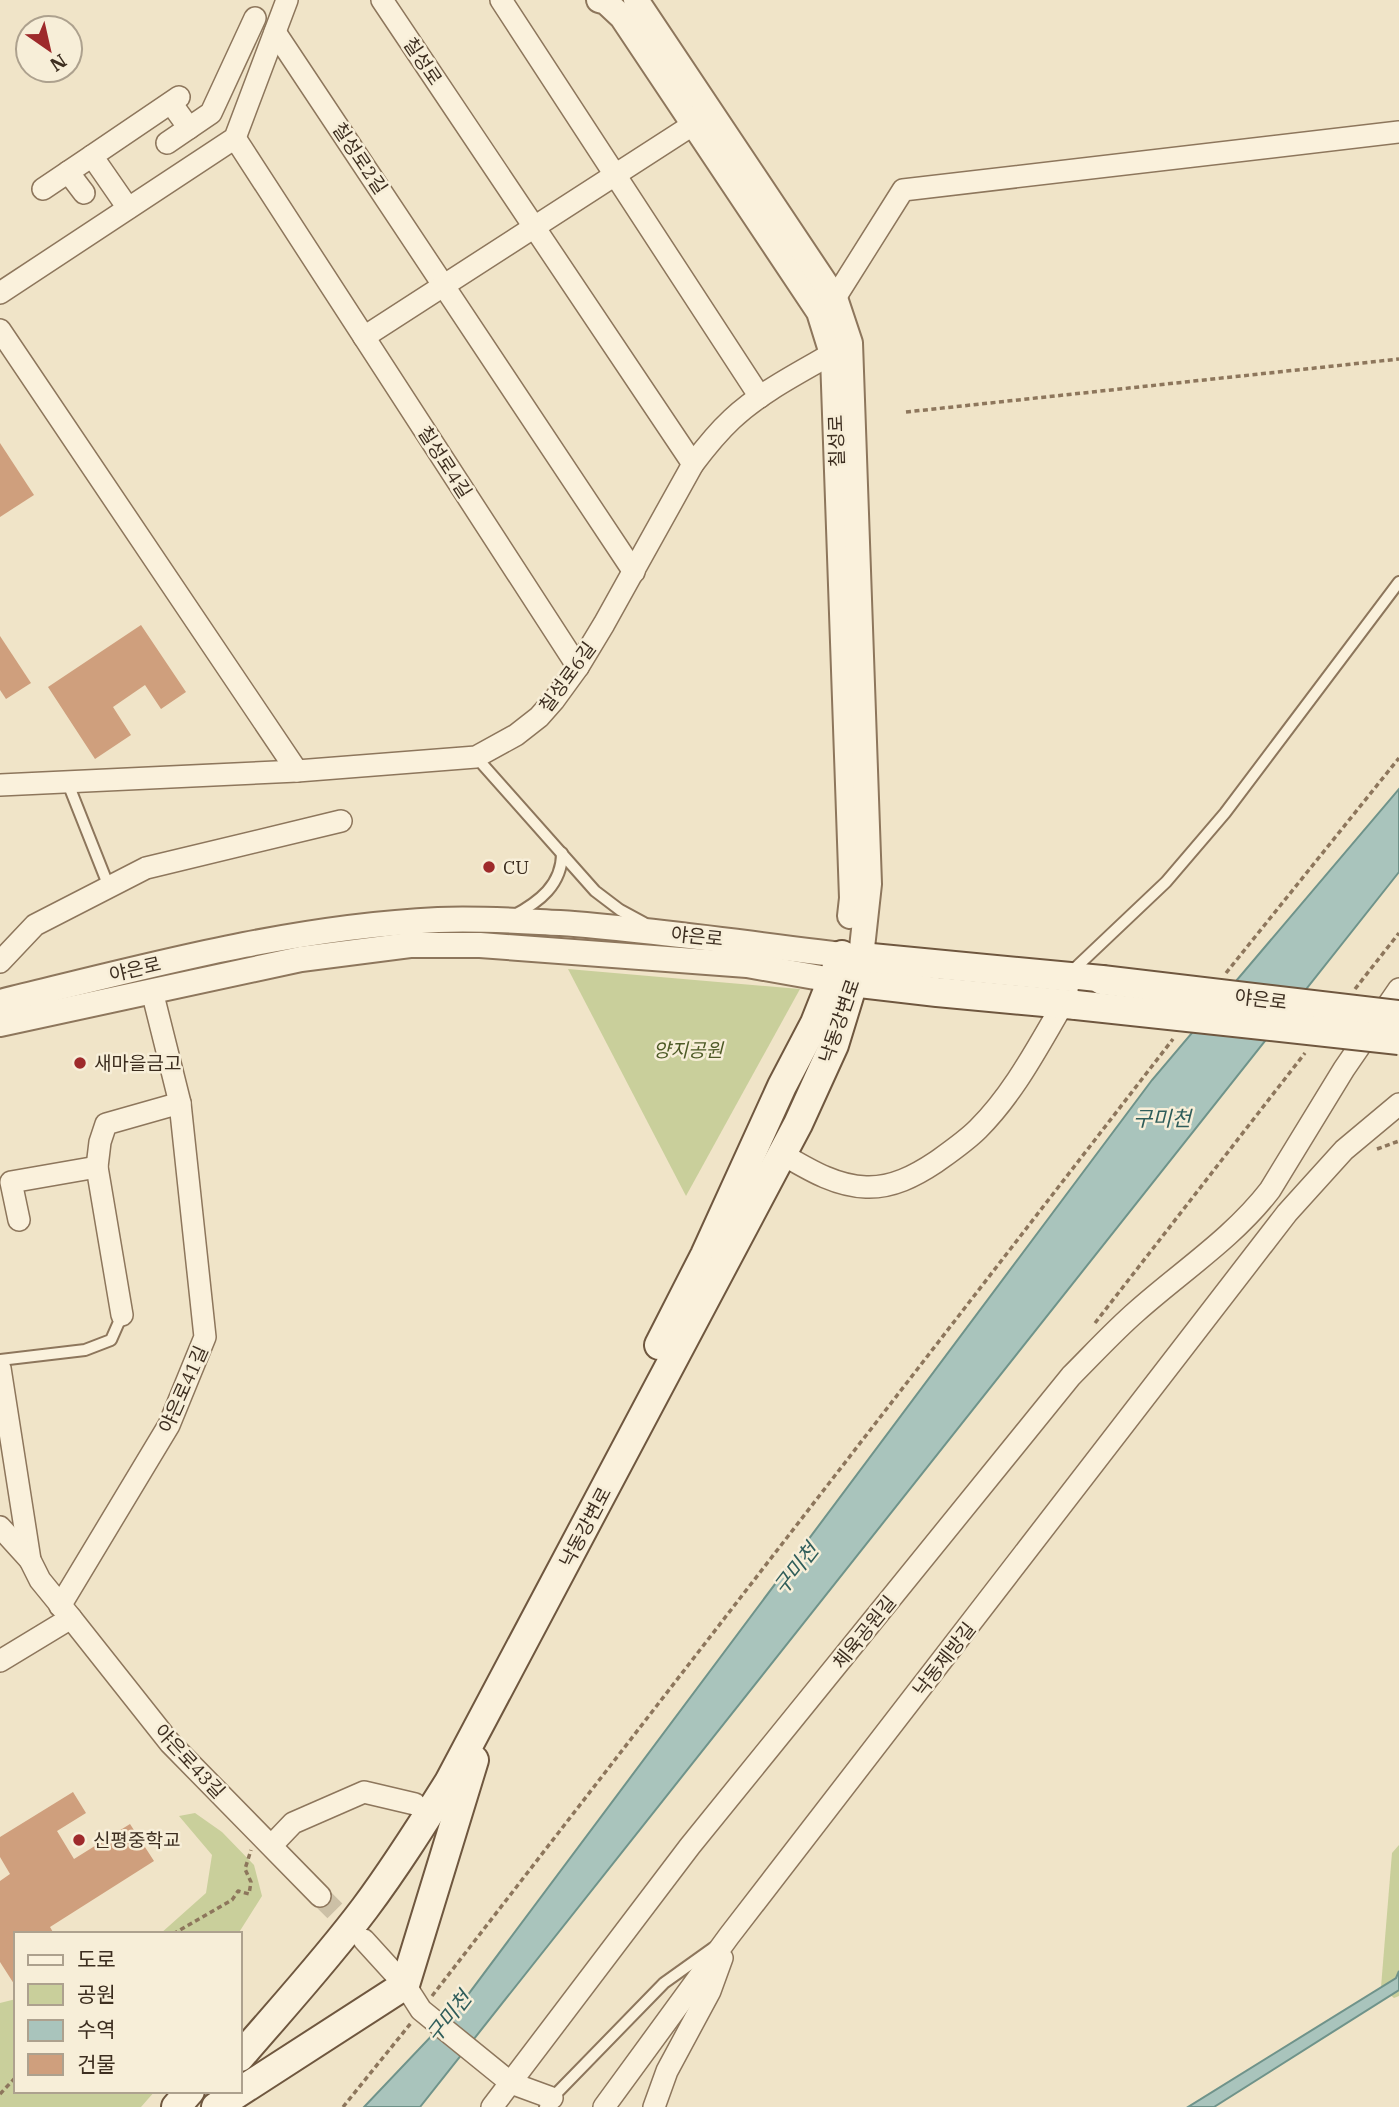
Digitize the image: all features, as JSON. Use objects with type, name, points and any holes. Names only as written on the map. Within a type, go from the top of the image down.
[{"type":"main road","name":"야은로","points":[[845,964],[1399,1040]]},
{"type":"main road","name":"야은로","points":[[845,964],[1068,995],[1102,981],[1399,1015]]},
{"type":"main road","name":"낙동강변로","points":[[242,2055],[333,1950],[403,1855],[449,1783],[782,1154],[834,1045],[845,964]]},
{"type":"main road","name":"낙동강변로","points":[[242,2030],[360,1889],[415,1804],[486,1679],[699,1268],[782,1086],[845,964]]},
{"type":"main road","points":[[242,2090],[405,1985],[497,1691]]},
{"type":"main road","points":[[176,2107],[188,2093]]},
{"type":"main road","points":[[196,2107],[207,2093]]},
{"type":"main road","points":[[216,2107],[238,2093]]},
{"type":"street","points":[[0,293],[235,138],[287,0]]},
{"type":"street","name":"칠성로","points":[[382,0],[534,228]]},
{"type":"street","points":[[500,0],[760,397]]},
{"type":"street","name":"칠성로","points":[[599,0],[606,2],[622,17],[694,124],[827,305]]},
{"type":"street","name":"칠성로","points":[[636,0],[827,305],[841,349],[869,884],[845,964]]},
{"type":"street","points":[[167,143],[211,113],[255,18]]},
{"type":"street","name":"칠성로2길","points":[[275,32],[445,285]]},
{"type":"street","points":[[43,189],[175,100],[188,128]]},
{"type":"street","points":[[235,138],[364,337],[694,124]]},
{"type":"street","points":[[827,305],[903,190],[1399,132]]},
{"type":"street","points":[[92,156],[128,208]]},
{"type":"street","points":[[68,172],[84,193]]},
{"type":"street","points":[[534,228],[693,464]]},
{"type":"street","points":[[445,285],[634,572]]},
{"type":"street","points":[[0,330],[297,771]]},
{"type":"street","name":"칠성로4길","points":[[364,337],[578,667]]},
{"type":"street","name":"칠성로6길","points":[[0,785],[297,771],[476,757],[516,735],[539,717],[554,700],[578,667],[693,464],[709,442],[733,418],[760,397],[841,349]]},
{"type":"street","points":[[0,962],[35,925],[146,869],[341,821]]},
{"type":"street","name":"야은로","points":[[0,1002],[283,937],[364,925],[440,920],[505,920],[662,932],[845,964]]},
{"type":"street","name":"야은로","points":[[0,1024],[301,959],[410,945],[480,945],[747,965],[845,964]]},
{"type":"street","name":"체육공원길","points":[[492,2107],[690,1846],[1072,1376],[1136,1312],[1231,1234],[1270,1191],[1344,1069],[1399,989]]},
{"type":"street","name":"야은로41길","points":[[66,1612],[169,1425],[205,1338],[180,1103],[152,991]]},
{"type":"street","points":[[782,1154],[823,1177],[847,1185],[866,1187],[898,1182],[920,1173],[976,1131],[993,1113],[1019,1080],[1068,995]]},
{"type":"street","points":[[122,1315],[97,1167],[100,1142],[106,1124],[180,1103]]},
{"type":"street","name":"낙동제방길","points":[[604,2107],[729,1936],[1287,1213],[1344,1150],[1399,1104]]},
{"type":"street","points":[[19,1220],[11,1182],[97,1167]]},
{"type":"street","points":[[1270,1191],[1287,1213]]},
{"type":"street","points":[[0,1368],[30,1560]]},
{"type":"street","points":[[0,1527],[30,1560]]},
{"type":"street","name":"야은로43길","points":[[30,1560],[40,1580],[170,1743],[320,1896]]},
{"type":"street","points":[[0,1661],[66,1612]]},
{"type":"street","points":[[267,1841],[293,1823],[364,1792],[415,1804]]},
{"type":"street","points":[[654,2107],[667,2071],[710,1991],[729,1936]]},
{"type":"street","points":[[364,1940],[405,1985],[421,2010],[511,2083],[549,2102]]},
{"type":"lane","points":[[1068,995],[1225,813],[1399,582]]},
{"type":"lane","points":[[476,757],[595,891],[620,910],[662,932]]},
{"type":"lane","points":[[67,781],[109,887]]},
{"type":"lane","points":[[505,920],[541,899],[548,891],[562,867],[562,853]]},
{"type":"lane","points":[[0,1360],[85,1350],[111,1340],[122,1315]]},
{"type":"lane","points":[[549,2102],[664,1983],[729,1936]]},
{"type":"path","points":[[906,412],[1399,359]]},
{"type":"path","points":[[1220,980],[1399,758]]},
{"type":"path","points":[[1348,999],[1399,933]]},
{"type":"path","points":[[343,2107],[1178,1033]]},
{"type":"path","points":[[1090,1329],[1304,1054]]},
{"type":"path","points":[[176,1932],[232,1900],[238,1891],[249,1895],[251,1882],[245,1869],[249,1853],[267,1841]]},
{"type":"path","points":[[0,2094],[14,2079]]},
{"type":"green space","name":"양지공원","points":[[568,969],[800,989],[686,1196]]},
{"type":"green space","points":[[195,1813],[222,1832],[254,1865],[262,1896],[239,1932],[162,1932],[206,1893],[212,1855],[179,1816]]},
{"type":"green space","points":[[1399,1845],[1399,1996],[1394,1998],[1381,1987],[1392,1853]]},
{"type":"green space","points":[[14,2000],[14,2093],[153,2093],[141,2107],[0,2107],[0,2003]]},
{"type":"water","name":"구미천","points":[[1399,789],[1399,872],[420,2107],[364,2107],[458,2008],[1152,1080]]},
{"type":"water","points":[[1399,1971],[1399,1990],[1214,2107],[1188,2107],[1396,1978]]},
{"type":"building","points":[[0,443],[34,495],[0,517]]},
{"type":"building","points":[[141,625],[186,692],[161,709],[145,685],[113,707],[131,735],[95,759],[48,687]]},
{"type":"building","points":[[0,636],[31,683],[6,699],[0,690]]},
{"type":"building","points":[[73,1792],[86,1813],[57,1831],[74,1859],[130,1824],[154,1861],[50,1927],[53,1932],[14,1932],[14,1984],[0,1962],[0,1881],[10,1874],[0,1857],[0,1837]]},
{"type":"tunnel","points":[[320,1896],[361,1937]]},
{"type":"place","name":"CU","points":[[489,867]]},
{"type":"place","name":"새마을금고","points":[[80,1063]]},
{"type":"place","name":"신평중학교","points":[[79,1840]]}]
